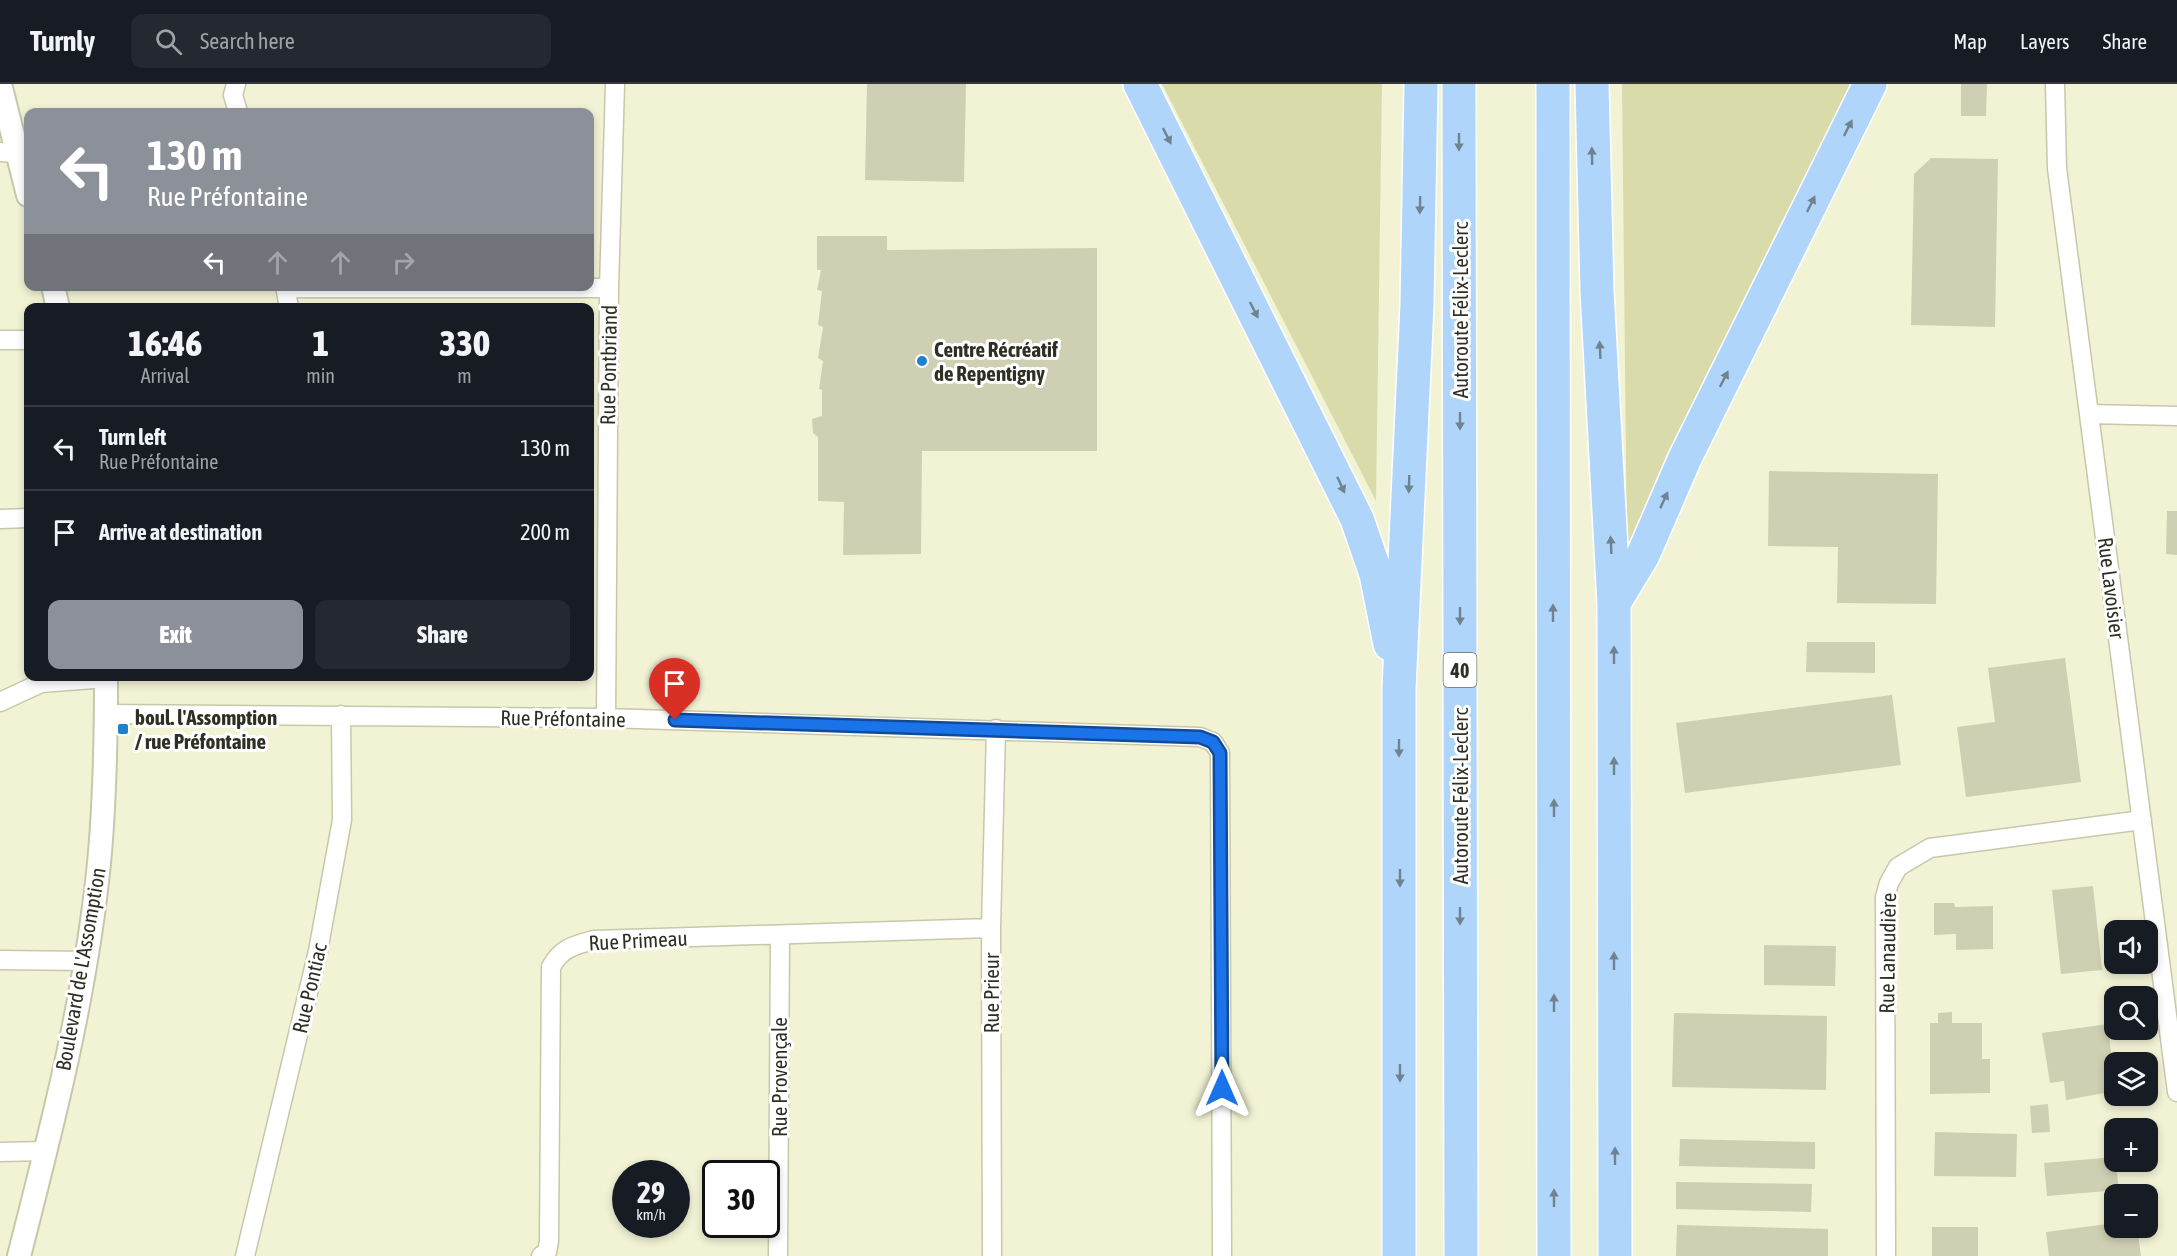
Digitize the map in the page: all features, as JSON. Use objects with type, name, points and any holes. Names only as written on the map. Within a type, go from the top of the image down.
[{"type":"highway","points":[[1140,84],[1357,519],[1376,574],[1399,689]]},
{"type":"highway","points":[[1399,1256],[1399,689],[1417,305],[1421,84]]},
{"type":"highway","name":"Autoroute Félix-Leclerc","points":[[1459,84],[1461,1256]]},
{"type":"highway","points":[[1553,84],[1554,1256]]},
{"type":"highway","points":[[1592,84],[1597,291],[1614,603],[1615,1256]]},
{"type":"highway","points":[[1614,603],[1643,555],[1676,476],[1870,84]]},
{"type":"street","points":[[0,84],[8,153],[24,187]]},
{"type":"street","points":[[236,84],[233,94],[237,108]]},
{"type":"street","name":"Rue Pontbriand","points":[[606,718],[598,511],[609,288],[615,84]]},
{"type":"street","name":"Rue Lavoisier","points":[[2055,84],[2057,168],[2177,1092]]},
{"type":"street","points":[[594,288],[609,288]]},
{"type":"street","points":[[0,340],[24,340]]},
{"type":"street","points":[[2089,414],[2177,416]]},
{"type":"street","points":[[0,519],[24,518]]},
{"type":"street","points":[[0,702],[41,683],[63,681]]},
{"type":"street","name":"Boulevard de L'Assomption","points":[[19,1256],[46,1151],[86,961],[99,864],[106,681]]},
{"type":"street","name":"Rue Préfontaine","points":[[106,714],[606,718],[1200,737],[1213,742],[1220,753],[1222,1256]]},
{"type":"street","name":"Rue Pontiac","points":[[245,1256],[318,951],[342,820],[341,715]]},
{"type":"street","name":"Rue Prieur","points":[[992,1256],[991,928],[996,729]]},
{"type":"street","name":"Rue Lanaudière","points":[[1886,1256],[1885,897],[1889,883],[1898,867],[1930,848],[2142,820]]},
{"type":"street","name":"Rue Primeau","points":[[541,1256],[547,1252],[549,1241],[551,967],[557,955],[573,945],[594,940],[991,928]]},
{"type":"street","name":"Rue Provençale","points":[[778,1256],[780,935]]},
{"type":"street","points":[[0,960],[86,961]]},
{"type":"street","points":[[0,1152],[46,1151]]},
{"type":"green space","points":[[1162,84],[1382,84],[1376,501]]},
{"type":"green space","points":[[1622,84],[1857,84],[1627,551]]},
{"type":"building","points":[[867,84],[966,84],[964,182],[865,180]]},
{"type":"building","points":[[1961,84],[1987,84],[1986,116],[1961,116]]},
{"type":"building","points":[[1931,158],[1998,159],[1995,327],[1911,325],[1914,174]]},
{"type":"building","points":[[817,236],[887,236],[887,250],[1097,248],[1097,451],[922,451],[921,554],[843,555],[844,502],[818,501],[818,437],[813,433],[812,419],[822,416],[822,390],[819,389],[823,361],[818,358],[823,327],[818,325],[822,291],[817,290],[821,270],[817,270]]},
{"type":"building","points":[[1769,471],[1938,474],[1936,604],[1837,603],[1838,547],[1768,546]]},
{"type":"building","points":[[2167,511],[2177,511],[2177,555],[2166,554]]},
{"type":"building","points":[[1807,642],[1875,642],[1875,673],[1806,672]]},
{"type":"building","points":[[2065,658],[2081,782],[1966,797],[1957,727],[1995,722],[1988,668]]},
{"type":"building","points":[[1892,695],[1901,765],[1685,793],[1676,723]]},
{"type":"building","points":[[2093,886],[2102,970],[2061,974],[2052,890]]},
{"type":"building","points":[[1934,903],[1954,903],[1955,907],[1993,906],[1993,949],[1956,950],[1956,934],[1934,935]]},
{"type":"building","points":[[1764,945],[1836,946],[1835,986],[1764,985]]},
{"type":"building","points":[[1952,1012],[1952,1023],[1982,1023],[1982,1059],[1990,1059],[1990,1093],[1930,1094],[1930,1023],[1938,1023],[1938,1013]]},
{"type":"building","points":[[1674,1013],[1827,1016],[1826,1090],[1672,1087]]},
{"type":"building","points":[[2104,1025],[2104,1040],[2110,1040],[2111,1052],[2104,1052],[2104,1093],[2066,1100],[2064,1081],[2050,1083],[2042,1033]]},
{"type":"building","points":[[2048,1104],[2050,1132],[2032,1133],[2030,1106]]},
{"type":"building","points":[[1935,1132],[2017,1134],[2016,1177],[1934,1176]]},
{"type":"building","points":[[1680,1139],[1815,1142],[1815,1169],[1679,1166]]},
{"type":"building","points":[[2104,1158],[2104,1172],[2117,1172],[2118,1184],[2104,1184],[2104,1191],[2047,1196],[2044,1163]]},
{"type":"building","points":[[1676,1182],[1812,1184],[1811,1212],[1676,1209]]},
{"type":"building","points":[[2104,1224],[2104,1238],[2139,1238],[2141,1256],[2049,1256],[2046,1232]]},
{"type":"building","points":[[1677,1225],[1828,1229],[1828,1256],[1676,1256]]},
{"type":"building","points":[[1932,1227],[1978,1227],[1978,1256],[1932,1256]]},
{"type":"place","name":"Centre Récréatif de Repentigny","points":[[922,361]]},
{"type":"place","name":"boul. l'Assomption / rue Préfontaine","points":[[123,729]]},
{"type":"route","points":[[675,720],[1200,737],[1213,742],[1220,753],[1222,1088]]}]
